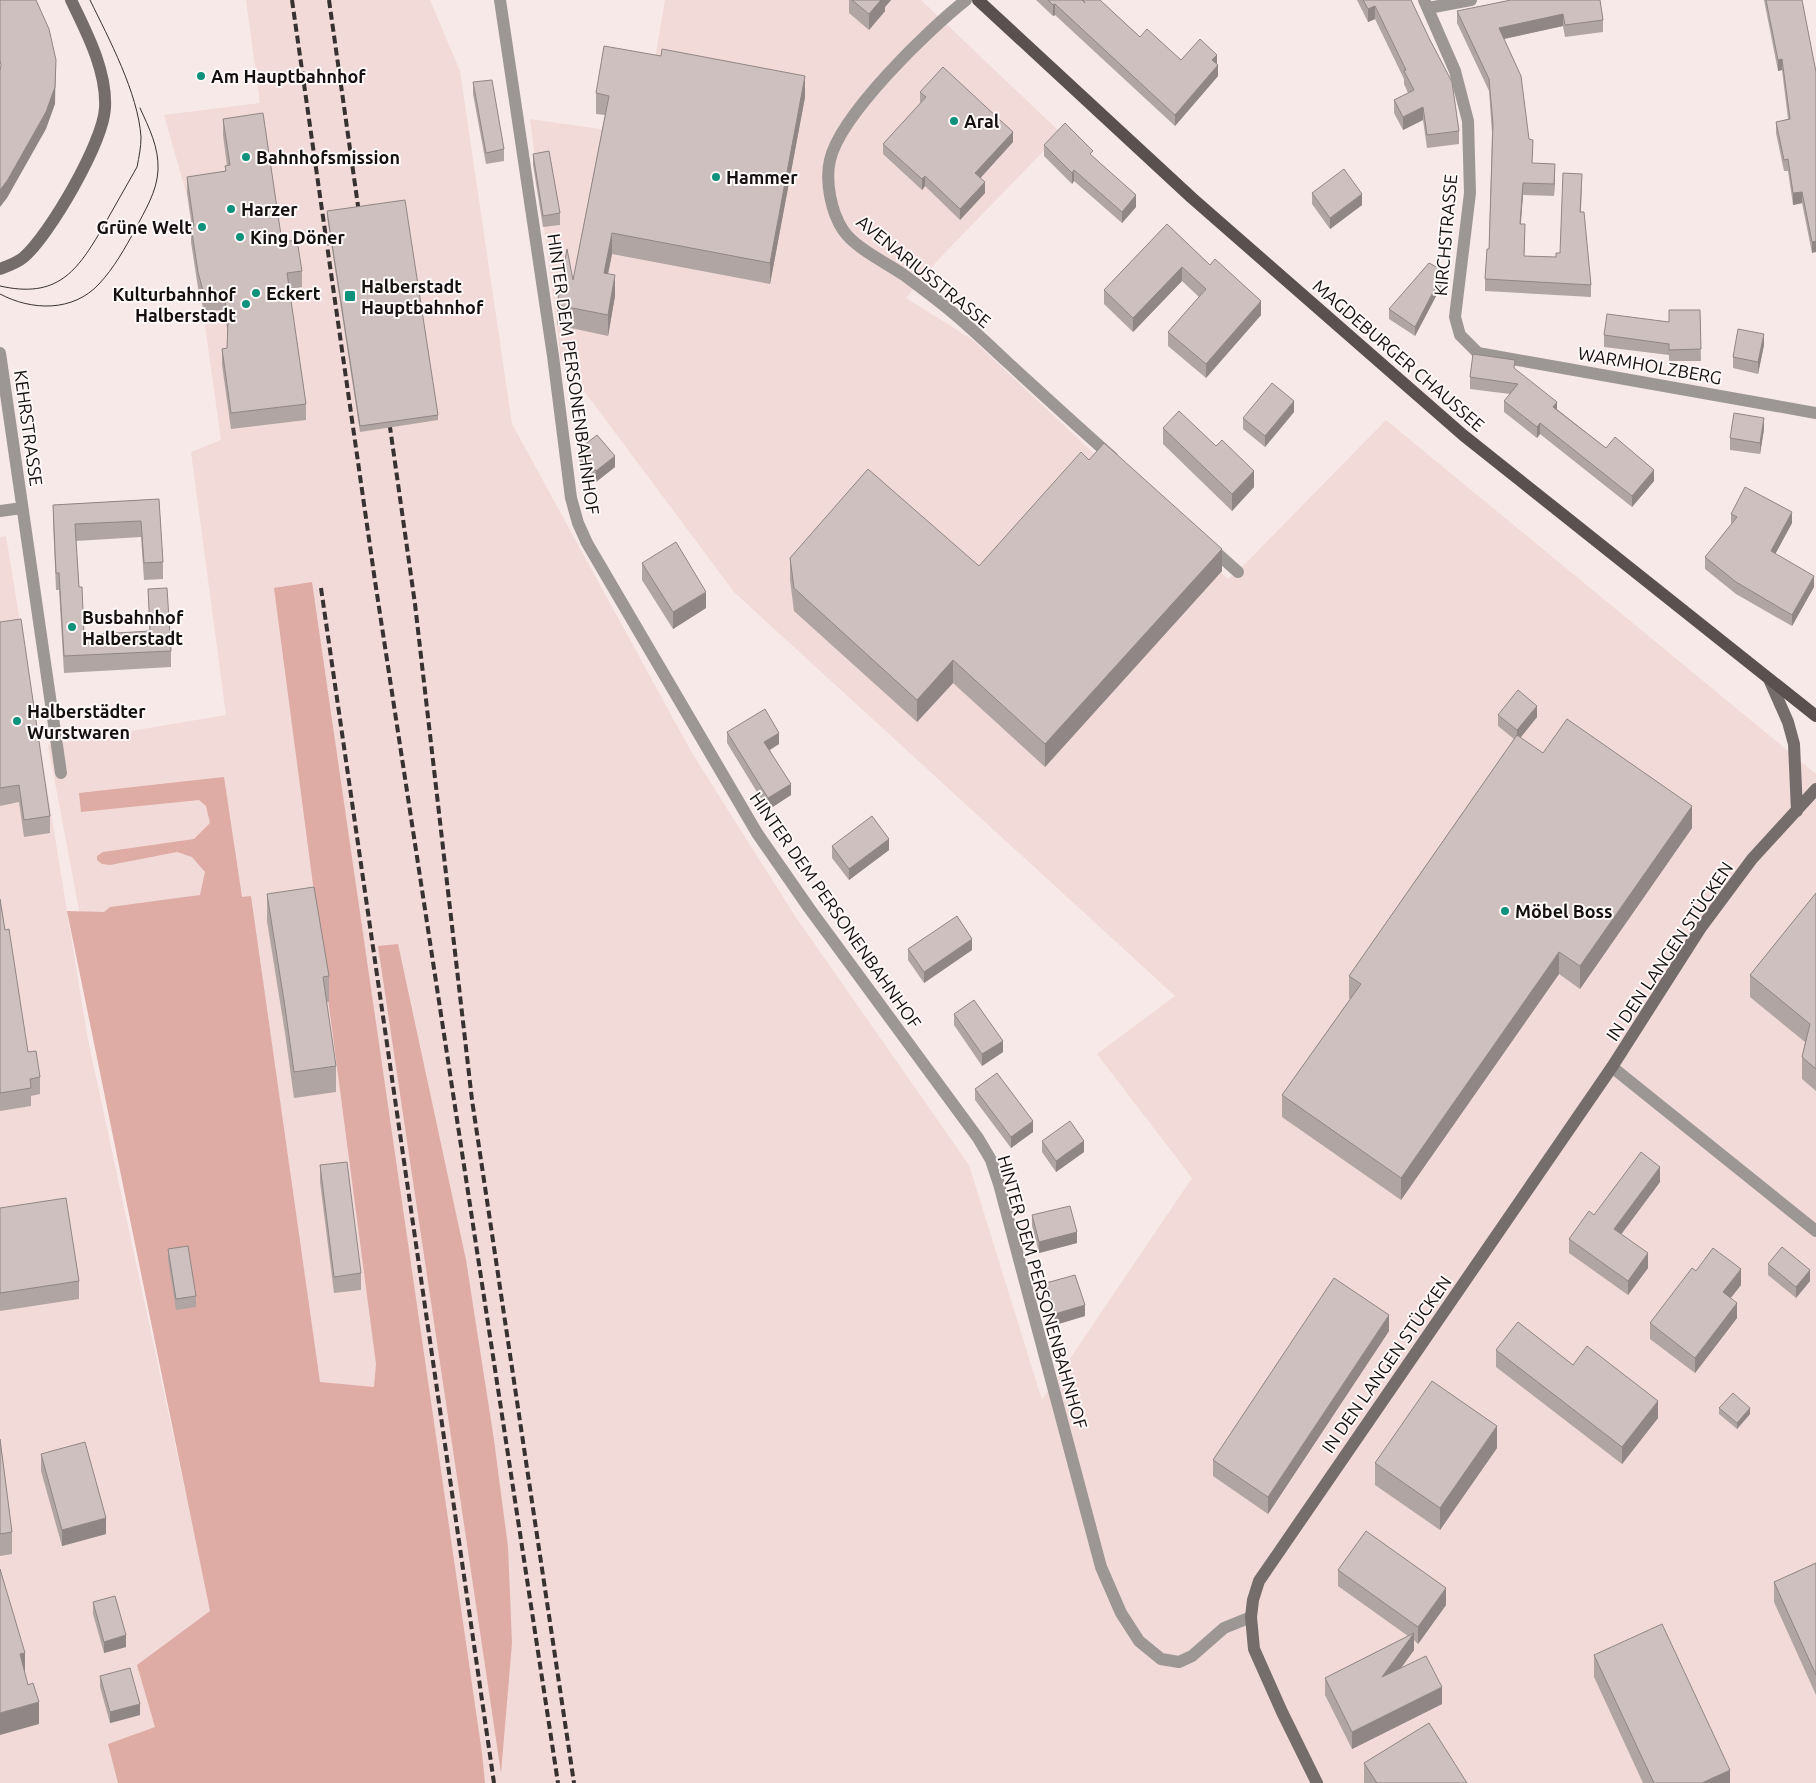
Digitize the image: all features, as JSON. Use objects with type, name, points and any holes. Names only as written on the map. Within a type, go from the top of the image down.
[{"type":"main road","name":"MAGDEBURGER CHAUSSEE","points":[[978,0],[1192,198],[1463,435],[1816,716]]},
{"type":"street","points":[[0,269],[22,258],[42,236],[86,165],[101,126],[105,109],[101,74],[86,32],[71,0]]},
{"type":"street","name":"HINTER DEM PERSONENBAHNHOF","points":[[500,0],[552,346],[571,498],[578,523],[587,543],[757,833],[809,908],[978,1138],[991,1160],[1101,1567],[1121,1613],[1140,1641],[1161,1659],[1179,1662],[1192,1656],[1224,1628],[1251,1617]]},
{"type":"street","name":"AVENARIUSSTRASSE","points":[[966,0],[945,16],[882,81],[857,111],[840,136],[830,160],[828,179],[837,216],[843,230],[858,245],[919,286],[957,316],[1122,467]]},
{"type":"street","points":[[1426,4],[1470,0]]},
{"type":"street","name":"KIRCHSTRASSE","points":[[1426,4],[1455,71],[1468,121],[1470,193],[1455,317],[1460,335],[1478,353]]},
{"type":"street","name":"KEHRSTRASSE","points":[[0,353],[61,773]]},
{"type":"street","name":"WARMHOLZBERG","points":[[1478,353],[1816,413]]},
{"type":"street","name":"KEHRSTRASSE","points":[[0,511],[22,508]]},
{"type":"street","points":[[1202,539],[1238,572]]},
{"type":"street","points":[[1769,679],[1788,722],[1794,744],[1797,811]]},
{"type":"street","name":"IN DEN LANGEN STÜCKEN","points":[[1317,1783],[1261,1668],[1254,1649],[1251,1617],[1253,1600],[1259,1581],[1270,1562],[1612,1068],[1700,929],[1752,860],[1816,789]]},
{"type":"street","name":"IN DEN LANGEN STÜCKEN","points":[[1612,1068],[1816,1231]]},
{"type":"shaded area","points":[[246,0],[430,0],[460,71],[512,424],[692,753],[795,916],[969,1165],[1042,1400],[1192,1178],[1097,1054],[1175,996],[734,592],[561,360],[530,119],[642,135],[665,0],[921,0],[1061,133],[937,261],[906,298],[973,340],[1228,579],[1386,420],[1816,774],[1816,1783],[0,1783],[0,537],[6,536],[88,1040],[208,1597],[48,745],[226,715],[191,452],[221,440],[187,196],[164,115],[260,103]]},
{"type":"shaded area","points":[[312,582],[485,1783],[118,1783],[108,1744],[155,1727],[137,1665],[210,1611],[67,911],[104,912],[110,907],[200,895],[205,872],[192,857],[177,852],[110,865],[102,864],[97,860],[97,856],[103,852],[194,839],[210,823],[206,806],[199,800],[81,812],[79,793],[224,777],[242,897],[251,896],[320,1382],[374,1387],[376,1364],[274,588]]},
{"type":"shaded area","points":[[398,944],[466,1260],[494,1440],[508,1547],[512,1643],[501,1773],[378,946]]},
{"type":"building","points":[[0,0],[36,0],[49,29],[56,60],[55,87],[46,112],[0,190],[1,65]]},
{"type":"building","points":[[852,0],[881,0],[869,14]]},
{"type":"building","points":[[1048,0],[1082,0],[1085,3],[1083,0],[1100,0],[1140,37],[1147,29],[1181,60],[1200,39],[1217,55],[1212,60],[1218,65],[1175,115],[1055,4],[1053,5]]},
{"type":"building","points":[[1363,0],[1411,0],[1452,82],[1459,131],[1427,135],[1423,107],[1403,117],[1394,100],[1414,90],[1375,6],[1368,9]]},
{"type":"building","points":[[1511,0],[1600,0],[1603,20],[1565,25],[1563,14],[1499,28],[1521,76],[1529,139],[1533,140],[1532,163],[1555,164],[1554,184],[1523,183],[1520,224],[1525,224],[1524,256],[1556,257],[1556,253],[1560,253],[1563,173],[1582,174],[1580,212],[1584,212],[1591,285],[1485,279],[1487,249],[1489,249],[1493,124],[1489,79],[1457,11]]},
{"type":"building","points":[[1766,0],[1802,0],[1816,72],[1816,241],[1812,242],[1802,192],[1793,193],[1788,159],[1784,160],[1776,122],[1790,119],[1782,59],[1778,60]]},
{"type":"building","name":"Hammer","points":[[604,46],[661,56],[662,49],[805,76],[770,263],[612,233],[604,273],[615,275],[608,315],[557,305],[567,249],[573,280],[609,96],[596,93]]},
{"type":"building","points":[[943,67],[1013,132],[975,173],[985,182],[960,209],[925,176],[922,179],[883,144],[926,97],[920,92]]},
{"type":"building","points":[[492,80],[504,149],[486,153],[473,82]]},
{"type":"building","name":"Kulturbahnhof Halberstadt","points":[[263,113],[282,242],[297,240],[302,271],[287,273],[306,404],[231,413],[222,349],[227,348],[228,322],[224,294],[204,295],[198,272],[191,226],[194,226],[187,177],[226,171],[225,166],[230,165],[223,119]]},
{"type":"building","points":[[1065,123],[1093,151],[1090,154],[1136,195],[1122,212],[1074,170],[1072,173],[1044,145]]},
{"type":"building","points":[[549,151],[560,213],[543,216],[533,154]]},
{"type":"building","points":[[1344,169],[1362,194],[1330,218],[1312,193]]},
{"type":"building","points":[[405,200],[438,415],[360,426],[327,211]]},
{"type":"building","points":[[1167,224],[1210,265],[1215,259],[1261,301],[1206,364],[1168,332],[1206,289],[1182,267],[1133,318],[1104,290]]},
{"type":"building","points":[[1429,263],[1444,271],[1415,327],[1389,309]]},
{"type":"building","points":[[1669,310],[1700,310],[1701,349],[1669,350],[1669,344],[1604,335],[1607,314],[1669,322]]},
{"type":"building","points":[[1738,329],[1764,334],[1758,362],[1733,357]]},
{"type":"building","points":[[1473,354],[1515,360],[1514,368],[1557,402],[1553,407],[1606,448],[1615,437],[1654,470],[1632,496],[1540,423],[1537,427],[1504,401],[1518,384],[1470,377]]},
{"type":"building","points":[[1272,383],[1294,401],[1265,436],[1243,418]]},
{"type":"building","points":[[1179,411],[1216,446],[1222,440],[1254,471],[1232,494],[1163,428]]},
{"type":"building","points":[[1734,413],[1764,418],[1760,443],[1730,438]]},
{"type":"building","points":[[597,435],[615,456],[596,471],[579,449]]},
{"type":"building","points":[[1104,443],[1222,549],[1045,744],[953,660],[917,700],[794,588],[790,558],[868,469],[979,566],[1081,452],[1089,460]]},
{"type":"building","points":[[1745,487],[1792,512],[1771,551],[1814,576],[1792,615],[1736,582],[1705,557],[1737,517],[1731,514]]},
{"type":"building","points":[[159,499],[163,562],[144,563],[141,521],[75,524],[79,587],[82,587],[84,635],[150,631],[148,589],[167,588],[171,651],[64,656],[59,573],[56,573],[53,505]]},
{"type":"building","points":[[676,542],[706,592],[673,612],[642,563]]},
{"type":"building","name":"Halberstädter Wurstwaren","points":[[21,619],[50,816],[24,820],[19,785],[0,788],[0,622]]},
{"type":"building","points":[[1518,690],[1537,706],[1517,730],[1498,715]]},
{"type":"building","points":[[765,709],[779,733],[764,742],[791,784],[768,798],[727,732]]},
{"type":"building","points":[[1567,719],[1692,806],[1580,966],[1559,952],[1401,1178],[1282,1095],[1361,984],[1349,976],[1517,735],[1543,753]]},
{"type":"building","points":[[872,816],[889,839],[849,869],[832,846]]},
{"type":"building","points":[[314,887],[329,976],[323,977],[336,1066],[294,1072],[267,894]]},
{"type":"building","points":[[1816,893],[1816,1069],[1802,1057],[1810,1024],[1750,975]]},
{"type":"building","points":[[0,899],[5,930],[9,929],[28,1052],[36,1051],[40,1077],[30,1079],[31,1088],[0,1093]]},
{"type":"building","points":[[957,916],[972,939],[924,972],[908,949]]},
{"type":"building","points":[[974,1000],[1003,1041],[982,1054],[954,1014]]},
{"type":"building","points":[[997,1073],[1033,1121],[1011,1137],[975,1089]]},
{"type":"building","points":[[1070,1121],[1084,1141],[1056,1161],[1042,1141]]},
{"type":"building","points":[[1641,1152],[1660,1167],[1614,1229],[1648,1253],[1628,1281],[1569,1239],[1589,1211],[1594,1215]]},
{"type":"building","points":[[347,1162],[361,1273],[334,1277],[320,1165]]},
{"type":"building","points":[[66,1198],[79,1281],[0,1293],[0,1208]]},
{"type":"building","points":[[1070,1206],[1077,1232],[1039,1242],[1032,1215]]},
{"type":"building","points":[[188,1246],[196,1296],[176,1299],[168,1249]]},
{"type":"building","points":[[1782,1247],[1810,1270],[1796,1287],[1768,1264]]},
{"type":"building","points":[[1713,1248],[1741,1269],[1723,1292],[1737,1303],[1695,1358],[1650,1323],[1692,1268],[1696,1271]]},
{"type":"building","points":[[1075,1275],[1085,1305],[1055,1314],[1046,1283]]},
{"type":"building","points":[[1334,1278],[1389,1315],[1268,1497],[1213,1460]]},
{"type":"building","points":[[1518,1322],[1573,1365],[1587,1346],[1658,1401],[1622,1447],[1496,1350]]},
{"type":"building","points":[[1432,1381],[1497,1426],[1440,1508],[1375,1463]]},
{"type":"building","points":[[1733,1393],[1750,1408],[1737,1423],[1719,1408]]},
{"type":"building","points":[[0,1439],[12,1532],[0,1534]]},
{"type":"building","points":[[85,1442],[106,1518],[62,1530],[41,1454]]},
{"type":"building","points":[[1366,1531],[1446,1588],[1418,1627],[1338,1570]]},
{"type":"building","points":[[1816,1563],[1816,1675],[1774,1582]]},
{"type":"building","points":[[0,1569],[25,1653],[20,1654],[28,1685],[33,1683],[39,1702],[0,1713]]},
{"type":"building","points":[[115,1596],[126,1635],[104,1642],[93,1602]]},
{"type":"building","points":[[1662,1624],[1730,1770],[1702,1783],[1654,1783],[1594,1655]]},
{"type":"building","points":[[1414,1633],[1382,1677],[1426,1656],[1442,1687],[1352,1732],[1325,1678]]},
{"type":"building","points":[[130,1668],[140,1704],[110,1712],[100,1676]]},
{"type":"building","points":[[1429,1723],[1467,1783],[1377,1783],[1364,1763]]},
{"type":"tram line","points":[[0,286],[36,289],[51,285],[74,269],[93,243],[137,167],[141,137],[139,120],[122,67],[90,0]]},
{"type":"tram line","points":[[0,294],[25,304],[39,306],[65,304],[89,293],[110,271],[146,208],[157,178],[157,153],[150,130],[140,108]]},
{"type":"railway","points":[[292,0],[375,581],[558,1783]]},
{"type":"railway","points":[[329,0],[360,220]]},
{"type":"railway","points":[[388,413],[415,604],[472,1100],[574,1783]]},
{"type":"railway","points":[[321,588],[494,1783]]},
{"type":"place","name":"Am Hauptbahnhof","points":[[201,76]]},
{"type":"place","name":"Aral","points":[[954,121]]},
{"type":"place","name":"Bahnhofsmission","points":[[246,157]]},
{"type":"place","name":"Hammer","points":[[716,177]]},
{"type":"place","name":"Harzer","points":[[231,209]]},
{"type":"place","name":"Grüne Welt","points":[[202,227]]},
{"type":"place","name":"King Döner","points":[[240,237]]},
{"type":"place","name":"Eckert","points":[[256,293]]},
{"type":"place","name":"Halberstadt Hauptbahnhof","points":[[350,296]]},
{"type":"place","name":"Kulturbahnhof Halberstadt","points":[[246,304]]},
{"type":"place","name":"Busbahnhof Halberstadt","points":[[72,627]]},
{"type":"place","name":"Halberstädter Wurstwaren","points":[[17,721]]},
{"type":"place","name":"Möbel Boss","points":[[1505,911]]}]
